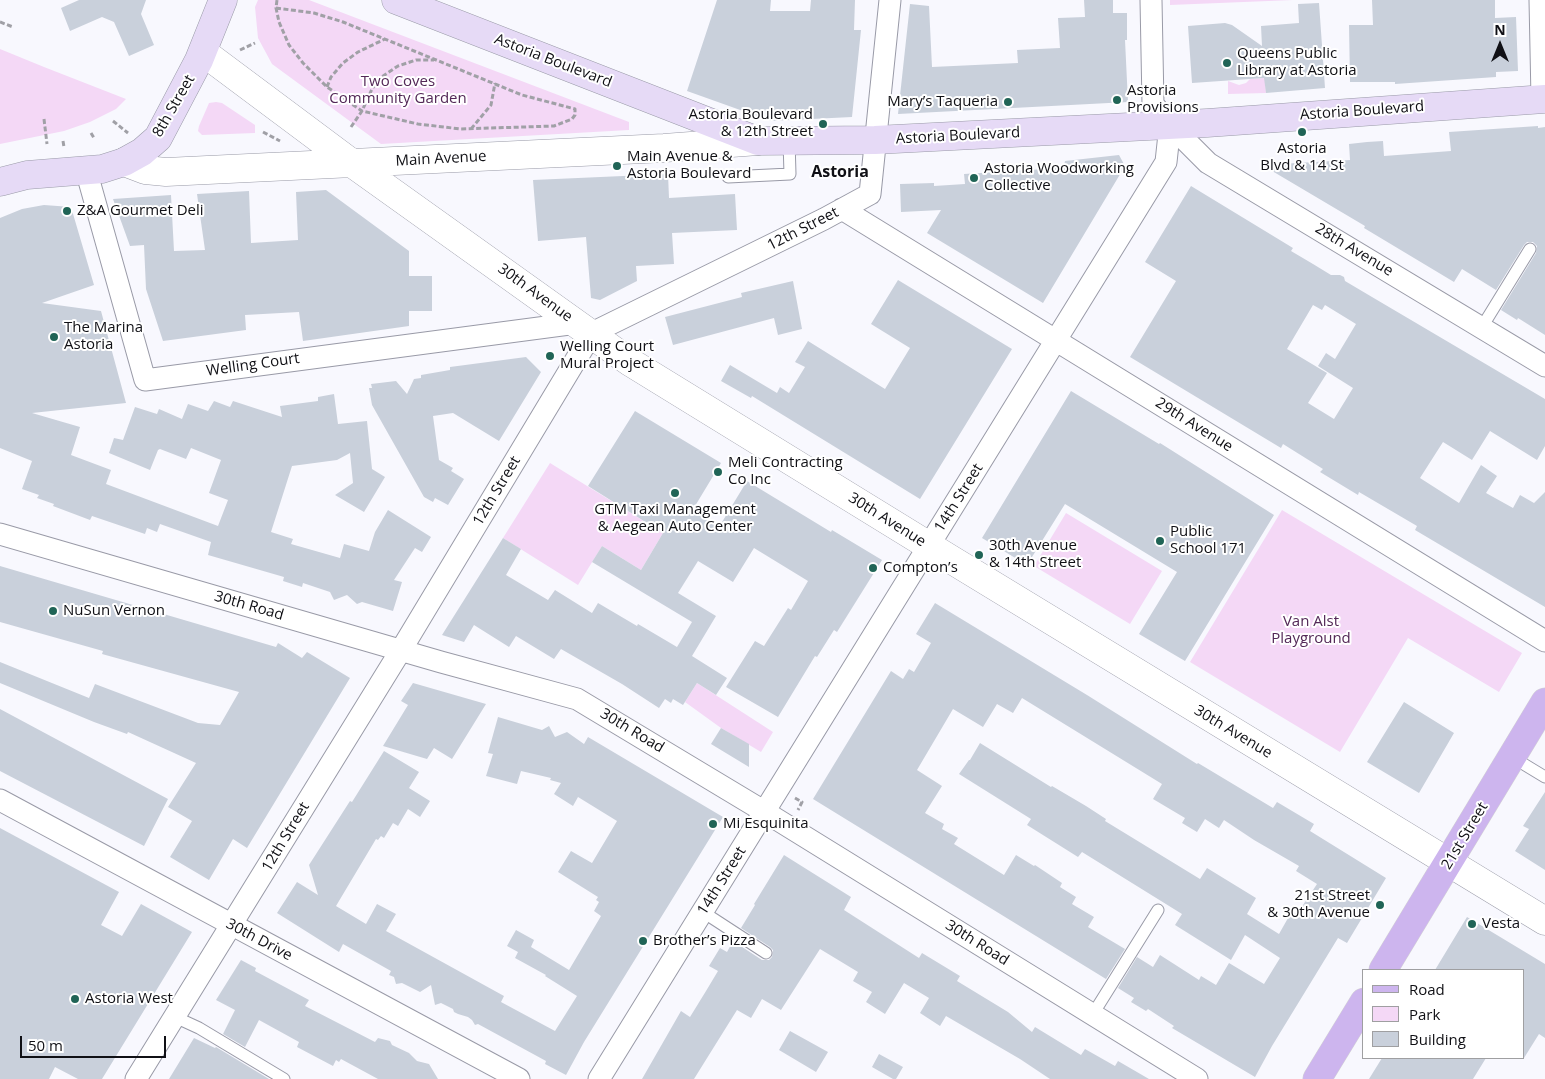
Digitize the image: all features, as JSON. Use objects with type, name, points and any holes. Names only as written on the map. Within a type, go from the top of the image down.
[{"type":"main road","name":"8th Street","points":[[0,182],[27,175],[102,169],[124,162],[142,152],[158,138],[203,52],[223,0]]},
{"type":"main road","name":"Astoria Boulevard","points":[[396,0],[758,141],[876,140],[1170,125],[1543,99]]},
{"type":"main road","name":"21st Street","points":[[1384,969],[1545,702]]},
{"type":"main road","points":[[1317,1079],[1362,1005]]},
{"type":"street","name":"12th Street","points":[[136,1079],[401,650],[584,328],[842,209],[870,194],[890,0]]},
{"type":"street","points":[[1151,0],[1153,104],[1170,125]]},
{"type":"street","points":[[1540,0],[1543,99]]},
{"type":"street","name":"30th Avenue","points":[[203,52],[353,164],[630,362],[1545,921]]},
{"type":"street","points":[[664,148],[669,126],[669,107]]},
{"type":"street","name":"28th Avenue","points":[[1170,125],[1208,162],[1545,366]]},
{"type":"street","name":"14th Street","points":[[600,1079],[1166,162],[1170,125]]},
{"type":"street","name":"Main Avenue","points":[[124,162],[145,170],[166,172],[664,148],[758,141]]},
{"type":"street","name":"Welling Court","points":[[86,170],[145,380],[584,328]]},
{"type":"street","name":"29th Avenue","points":[[842,209],[1545,640]]},
{"type":"street","name":"30th Road","points":[[0,534],[577,699],[765,812],[1197,1079]]},
{"type":"street","name":"30th Drive","points":[[0,800],[519,1079]]},
{"type":"lane","points":[[728,177],[790,174],[789,141]]},
{"type":"lane","points":[[1482,327],[1530,249]]},
{"type":"lane","points":[[1512,757],[1545,777]]},
{"type":"lane","points":[[1093,1014],[1158,910]]},
{"type":"lane","points":[[703,912],[766,953]]},
{"type":"lane","points":[[175,1017],[199,1028],[284,1079]]},
{"type":"path","points":[[276,0],[276,8],[279,22],[289,45],[303,63],[327,87],[362,111],[418,124],[471,129],[554,126],[572,119],[575,115],[575,109],[522,95],[344,22],[314,13],[276,8]]},
{"type":"path","points":[[0,22],[13,27]]},
{"type":"path","points":[[327,87],[331,77],[343,63],[363,50],[386,39]]},
{"type":"path","points":[[236,53],[256,43]]},
{"type":"path","points":[[351,127],[380,78],[398,66],[416,60],[437,60]]},
{"type":"path","points":[[471,129],[491,105],[495,83]]},
{"type":"path","points":[[44,119],[47,144]]},
{"type":"path","points":[[113,121],[132,136]]},
{"type":"path","points":[[91,133],[94,138]]},
{"type":"path","points":[[63,141],[64,147]]},
{"type":"path","points":[[795,798],[802,802],[797,811]]},
{"type":"green space","name":"Two Coves Community Garden","points":[[258,0],[309,0],[629,122],[629,130],[381,144],[272,64],[258,38],[255,7]]},
{"type":"green space","points":[[1170,0],[1293,0],[1170,5]]},
{"type":"green space","points":[[0,49],[126,99],[116,109],[90,122],[64,131],[0,144]]},
{"type":"green space","points":[[1265,78],[1266,93],[1228,94],[1228,81],[1239,85],[1246,83],[1250,79]]},
{"type":"green space","points":[[209,103],[222,103],[255,125],[255,133],[202,135],[198,131],[199,126]]},
{"type":"green space","points":[[550,463],[663,533],[641,570],[602,546],[578,585],[503,538]]},
{"type":"green space","name":"Van Alst Playground","points":[[1282,510],[1522,653],[1499,692],[1408,638],[1340,752],[1190,662]]},
{"type":"green space","points":[[1066,513],[1162,571],[1130,624],[1034,566]]},
{"type":"green space","points":[[697,683],[773,732],[761,752],[721,728],[685,702]]},
{"type":"building","points":[[79,0],[146,0],[141,14],[154,45],[129,56],[114,22],[102,17],[70,31],[61,8]]},
{"type":"building","points":[[717,0],[771,0],[770,11],[810,11],[811,0],[855,0],[854,30],[861,30],[852,117],[771,121],[687,91]]},
{"type":"building","points":[[1084,0],[1113,0],[1113,13],[1127,13],[1127,40],[1125,40],[1128,102],[898,114],[910,4],[929,6],[932,67],[1018,63],[1017,50],[1060,48],[1058,18],[1085,17]]},
{"type":"building","points":[[1372,0],[1495,0],[1495,18],[1516,17],[1518,71],[1496,72],[1496,77],[1395,84],[1395,82],[1350,82],[1349,25],[1373,25]]},
{"type":"building","points":[[1319,3],[1325,88],[1266,93],[1264,78],[1192,83],[1188,26],[1225,23],[1232,25],[1262,46],[1261,26],[1299,23],[1298,4]]},
{"type":"building","points":[[1538,126],[1538,128],[1545,127],[1545,335],[1501,310],[1536,253],[1537,246],[1533,242],[1527,242],[1524,245],[1496,290],[1462,269],[1454,282],[1364,228],[1365,226],[1262,165],[1350,160],[1349,144],[1367,142],[1383,141],[1384,156],[1451,151],[1449,132]]},
{"type":"building","points":[[1119,155],[1125,166],[1043,303],[927,233],[941,210],[901,212],[900,184],[934,183],[934,186],[965,184],[964,174],[1045,169],[1064,166],[1065,161]]},
{"type":"building","points":[[668,174],[669,198],[735,194],[737,230],[672,233],[674,264],[636,266],[637,281],[600,300],[591,298],[586,237],[538,241],[533,180]]},
{"type":"building","points":[[1191,186],[1293,248],[1291,251],[1331,275],[1344,277],[1345,281],[1545,399],[1545,446],[1537,460],[1490,431],[1472,460],[1443,442],[1420,478],[1459,503],[1481,465],[1497,476],[1486,493],[1513,508],[1520,495],[1534,503],[1545,492],[1545,607],[1415,530],[1417,526],[1359,492],[1358,495],[1320,472],[1323,469],[1283,444],[1281,448],[1130,357],[1176,281],[1145,262]],"holes":[[[1313,305],[1322,310],[1325,305],[1356,324],[1335,359],[1326,353],[1318,366],[1353,388],[1334,419],[1308,403],[1327,373],[1287,349]]]},
{"type":"building","points":[[326,190],[409,251],[409,276],[432,276],[432,311],[409,311],[409,326],[303,341],[299,312],[245,315],[246,330],[163,341],[146,289],[144,245],[130,246],[113,199],[171,195],[174,251],[205,250],[197,194],[249,191],[251,243],[298,240],[296,192]]},
{"type":"building","points":[[44,205],[71,207],[94,285],[42,303],[101,311],[126,403],[32,413],[80,427],[71,455],[111,470],[106,484],[218,526],[228,500],[209,493],[221,460],[191,448],[186,459],[160,449],[150,470],[109,453],[114,438],[123,440],[135,407],[157,414],[159,409],[182,419],[188,404],[208,411],[214,401],[230,407],[233,401],[282,417],[280,406],[318,401],[318,397],[334,394],[338,424],[367,421],[372,469],[385,477],[364,512],[335,495],[353,483],[350,453],[337,460],[292,466],[271,532],[293,539],[291,544],[340,558],[344,544],[369,551],[375,532],[388,510],[431,537],[422,552],[415,548],[394,580],[402,582],[393,611],[362,602],[357,604],[347,595],[334,600],[330,592],[303,583],[302,587],[283,581],[284,577],[208,555],[211,542],[160,524],[157,532],[147,528],[145,534],[92,516],[90,520],[53,506],[54,504],[37,498],[39,495],[22,489],[32,461],[0,448],[0,218],[22,209]]},
{"type":"building","points":[[898,280],[1012,349],[920,499],[752,396],[751,398],[721,381],[730,365],[777,393],[780,387],[789,393],[805,367],[795,362],[808,341],[885,389],[910,348],[871,324]]},
{"type":"building","points":[[793,281],[802,329],[778,335],[774,318],[673,345],[665,317],[742,297],[741,293]]},
{"type":"building","points":[[526,357],[541,372],[499,441],[453,413],[433,416],[439,460],[453,468],[451,471],[464,479],[448,505],[435,498],[433,502],[424,497],[372,405],[369,388],[372,388],[371,384],[396,381],[407,394],[414,379],[421,378],[421,375],[450,370],[450,367]]},
{"type":"building","points":[[1071,391],[1160,443],[1274,515],[1185,661],[1139,634],[1177,572],[1065,504],[1027,565],[982,538]]},
{"type":"building","points":[[635,411],[721,463],[692,511],[719,527],[747,481],[831,532],[832,530],[882,560],[837,632],[834,630],[817,657],[815,656],[778,717],[726,687],[755,641],[764,646],[788,608],[791,610],[808,581],[754,548],[733,582],[698,561],[678,593],[716,616],[692,656],[727,678],[716,695],[697,683],[683,705],[673,699],[671,703],[665,699],[659,708],[561,649],[554,659],[516,636],[509,647],[474,625],[464,642],[442,635],[503,538],[521,549],[506,575],[548,600],[555,590],[592,613],[598,603],[677,647],[692,622],[592,562],[602,546],[641,570],[663,533],[588,486]]},
{"type":"building","points":[[0,566],[276,647],[278,643],[302,658],[307,652],[350,678],[247,848],[233,839],[209,880],[170,857],[192,821],[168,807],[196,763],[128,732],[127,734],[94,722],[0,683],[0,662],[89,698],[95,684],[198,723],[220,725],[239,692],[102,654],[103,651],[0,622]]},
{"type":"building","points":[[935,603],[1197,764],[1273,808],[1277,802],[1314,824],[1310,831],[1386,878],[1347,943],[1338,938],[1255,1077],[1172,1028],[1174,1026],[1148,1009],[1146,1011],[1131,1002],[1134,998],[1118,988],[1137,957],[1153,967],[1160,955],[1199,980],[1201,976],[1216,985],[1229,963],[1264,984],[1280,958],[1245,935],[1231,960],[1175,925],[1182,914],[1082,852],[1078,857],[1027,825],[1031,819],[959,774],[980,743],[1051,787],[1086,806],[1106,819],[1105,821],[1200,879],[1207,868],[1256,898],[1247,914],[1279,934],[1292,911],[1297,914],[1317,884],[1296,871],[1299,866],[1224,820],[1219,828],[1205,819],[1197,832],[1182,823],[1185,818],[1153,799],[1162,784],[1022,698],[1013,713],[997,704],[983,727],[953,709],[917,770],[942,786],[925,813],[944,824],[942,829],[958,838],[954,844],[1004,875],[1016,855],[1062,883],[1060,887],[1076,897],[1072,904],[1094,917],[1088,927],[1125,949],[1106,979],[813,799],[891,671],[903,679],[909,669],[914,672],[931,643],[916,634]]},
{"type":"building","points":[[413,683],[486,704],[452,759],[434,748],[427,759],[383,746],[408,705],[401,701]]},
{"type":"building","points":[[1404,702],[1454,733],[1419,793],[1367,762]]},
{"type":"building","points":[[0,709],[168,799],[144,846],[0,771]]},
{"type":"building","points":[[498,717],[542,730],[549,726],[555,737],[567,732],[584,744],[588,737],[723,817],[584,1042],[566,1075],[545,1064],[546,1061],[478,1024],[475,1025],[468,1017],[454,1012],[453,1009],[441,1003],[435,1005],[431,985],[420,992],[402,983],[396,984],[394,977],[389,975],[391,971],[343,944],[339,952],[277,913],[297,882],[318,895],[309,865],[384,751],[419,772],[409,788],[430,801],[420,817],[408,809],[398,826],[393,823],[384,838],[381,836],[378,840],[376,839],[336,906],[366,924],[377,904],[396,914],[386,931],[504,996],[501,1002],[555,1031],[577,996],[546,975],[515,958],[518,952],[507,946],[516,930],[534,940],[531,947],[569,970],[601,916],[594,911],[599,902],[596,900],[598,897],[558,872],[571,851],[592,863],[617,821],[578,797],[573,806],[554,794],[561,783],[550,780],[551,778],[521,771],[517,784],[486,776],[493,754],[488,753]]},
{"type":"building","points":[[721,728],[749,744],[749,767],[711,744]]},
{"type":"building","points":[[1545,792],[1545,870],[1515,851],[1529,829],[1523,826]]},
{"type":"building","name":"Astoria West","points":[[0,828],[119,892],[101,925],[122,936],[141,904],[192,932],[102,1079],[78,1079],[55,1067],[49,1079],[0,1079]]},
{"type":"building","points":[[784,855],[851,897],[844,910],[919,958],[922,953],[960,976],[957,981],[1008,1012],[1032,1032],[1035,1027],[1081,1055],[1085,1049],[1115,1066],[1118,1061],[1149,1079],[1050,1079],[1020,1059],[946,1016],[940,1026],[920,1013],[929,998],[904,983],[885,1014],[866,1002],[872,992],[853,981],[858,972],[820,949],[781,1010],[762,999],[751,1018],[737,1010],[694,1079],[642,1079],[681,1011],[690,1017],[718,971],[709,966],[720,948],[727,952],[733,941],[762,960],[769,960],[772,957],[773,950],[770,947],[741,928]]},
{"type":"building","points":[[1467,917],[1545,964],[1545,1038],[1539,1034],[1525,1056],[1525,969],[1436,969]]},
{"type":"building","points":[[241,960],[256,968],[255,971],[309,1000],[305,1006],[375,1042],[378,1038],[390,1041],[392,1045],[409,1053],[417,1061],[429,1064],[438,1079],[378,1079],[341,1059],[339,1062],[336,1060],[333,1066],[297,1047],[299,1042],[259,1020],[245,1047],[223,1034],[235,1010],[216,1000]]},
{"type":"building","points":[[790,1031],[828,1052],[816,1072],[779,1050]]},
{"type":"building","points":[[194,1038],[216,1047],[269,1079],[169,1079]]},
{"type":"building","points":[[879,1054],[903,1067],[896,1079],[872,1067]]},
{"type":"building","points":[[1381,1059],[1485,1059],[1473,1079],[1369,1079]]},
{"type":"place","name":"Queens Public Library at Astoria","points":[[1227,63]]},
{"type":"place","name":"Astoria Provisions","points":[[1117,100]]},
{"type":"place","name":"Mary’s Taqueria","points":[[1008,102]]},
{"type":"place","name":"Astoria Boulevard & 12th Street","points":[[823,124]]},
{"type":"place","name":"Astoria Blvd & 14 St","points":[[1302,132]]},
{"type":"place","name":"Main Avenue & Astoria Boulevard","points":[[617,166]]},
{"type":"place","name":"Astoria Woodworking Collective","points":[[974,178]]},
{"type":"place","name":"Z&A Gourmet Deli","points":[[67,211]]},
{"type":"place","name":"The Marina Astoria","points":[[54,337]]},
{"type":"place","name":"Welling Court Mural Project","points":[[550,356]]},
{"type":"place","name":"Meli Contracting Co Inc","points":[[718,472]]},
{"type":"place","name":"GTM Taxi Management & Aegean Auto Center","points":[[675,493]]},
{"type":"place","name":"Public School 171","points":[[1160,541]]},
{"type":"place","name":"30th Avenue & 14th Street","points":[[979,555]]},
{"type":"place","name":"Compton’s","points":[[873,568]]},
{"type":"place","name":"NuSun Vernon","points":[[53,611]]},
{"type":"place","name":"Mi Esquinita","points":[[713,824]]},
{"type":"place","name":"21st Street & 30th Avenue","points":[[1380,905]]},
{"type":"place","name":"Vesta","points":[[1472,924]]},
{"type":"place","name":"Brother’s Pizza","points":[[643,941]]},
{"type":"place","name":"Astoria West","points":[[75,999]]},
{"type":"district","name":"Astoria","points":[[840,172]]}]
